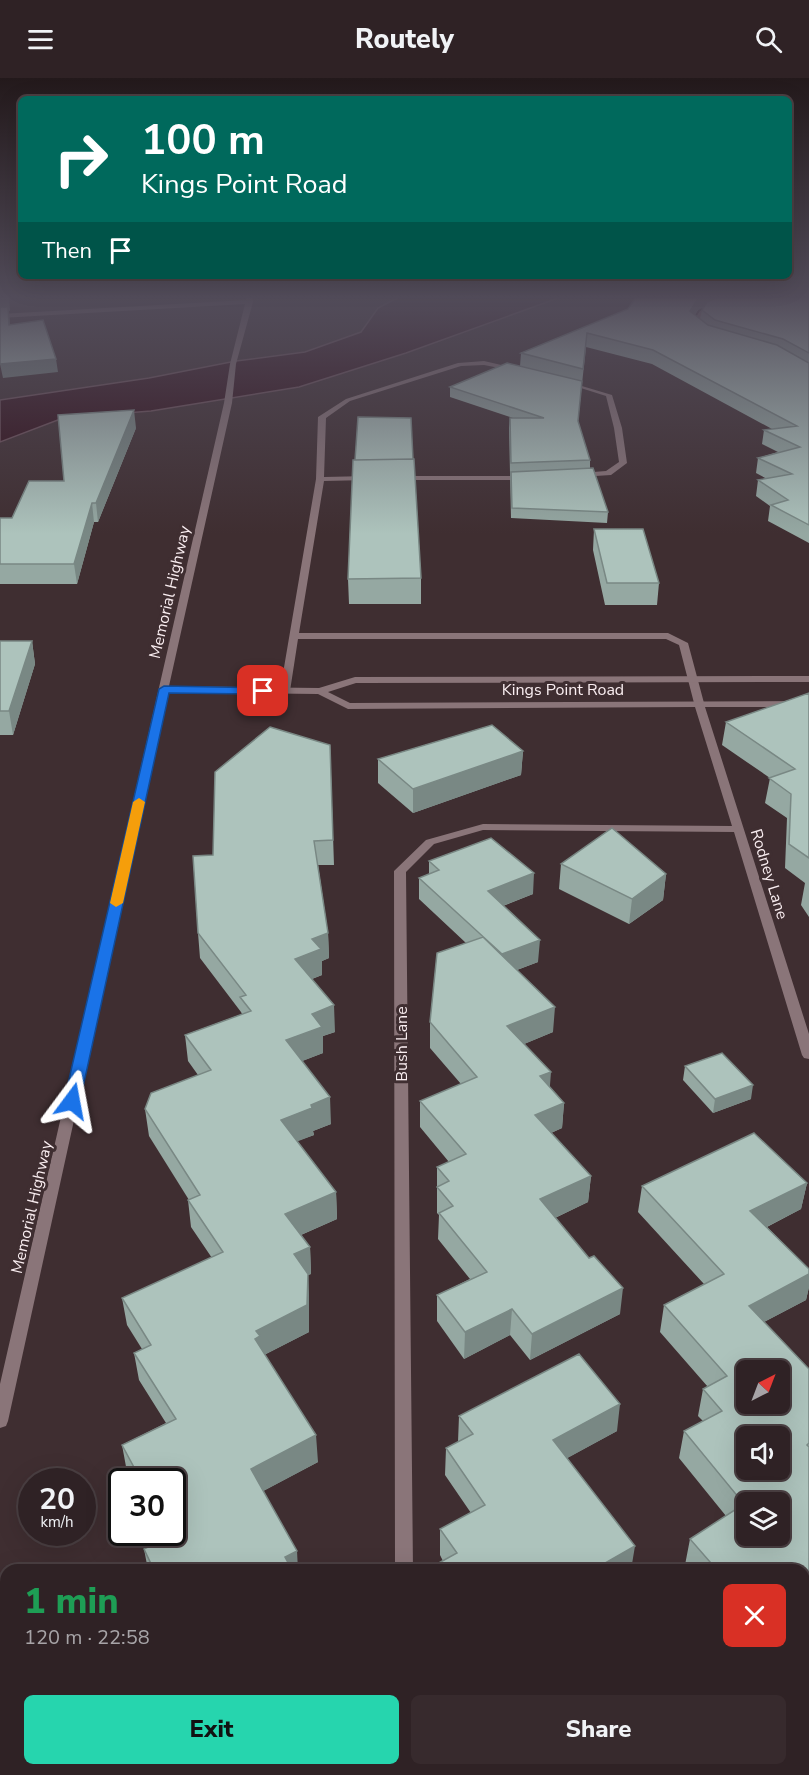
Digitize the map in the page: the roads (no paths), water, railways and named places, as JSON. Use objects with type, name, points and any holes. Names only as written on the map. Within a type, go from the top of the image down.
[{"type":"street","name":"Memorial Highway","points":[[0,1421],[228,403],[231,376]]},
{"type":"street","points":[[285,691],[320,479],[322,417],[348,400],[422,376]]},
{"type":"street","points":[[554,378],[609,395],[618,428],[623,463],[608,473],[576,476]]},
{"type":"street","points":[[320,479],[373,478]]},
{"type":"street","points":[[395,478],[533,478]]},
{"type":"street","name":"Rodney Lane","points":[[295,636],[668,636],[683,643],[699,703],[809,1055]]},
{"type":"street","name":"Kings Point Road","points":[[164,689],[320,691],[355,680],[809,679]]},
{"type":"street","name":"Kings Point Road","points":[[320,691],[348,706],[809,704]]},
{"type":"street","name":"Bush Lane","points":[[404,1564],[400,871],[430,842],[483,827],[739,829]]}]
